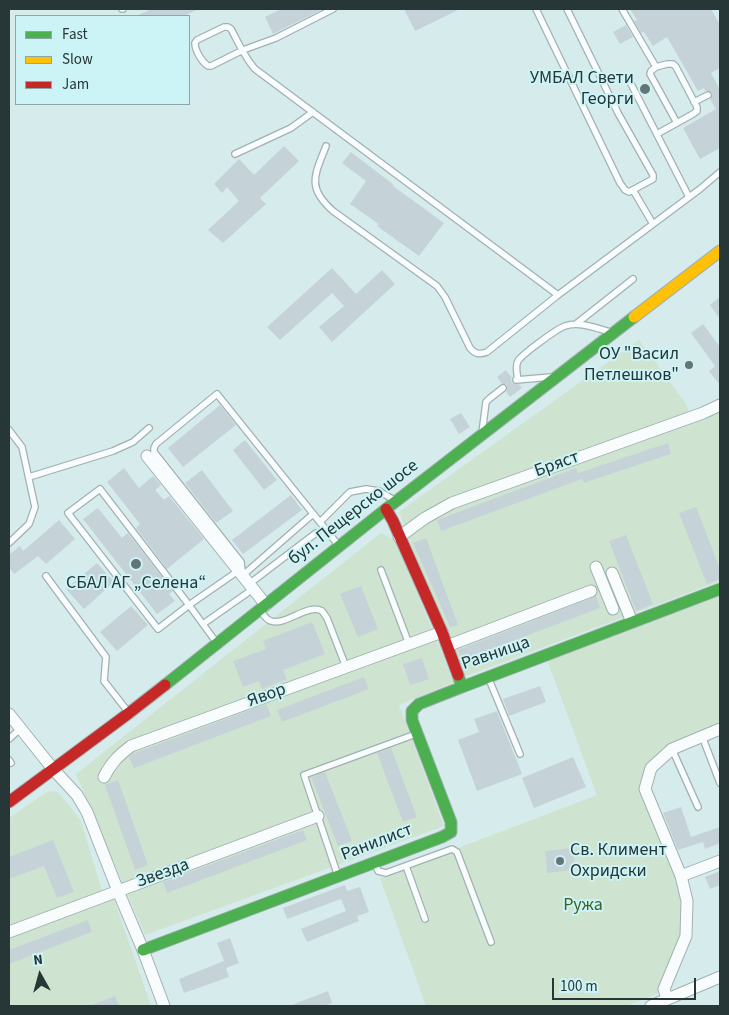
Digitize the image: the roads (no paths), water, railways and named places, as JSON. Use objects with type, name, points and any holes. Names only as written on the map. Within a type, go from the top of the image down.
[{"type":"street","name":"бул. Пещерско шосе","points":[[9,802],[129,713],[555,377],[720,252]]},
{"type":"street","name":"Бряст","points":[[399,537],[425,518],[452,503],[720,405]]},
{"type":"street","points":[[147,456],[245,580],[263,607]]},
{"type":"street","name":"Равнища","points":[[391,505],[393,521],[399,537],[442,632],[462,687],[720,590]]},
{"type":"street","points":[[596,567],[613,609]]},
{"type":"street","points":[[603,584],[614,576],[632,622]]},
{"type":"street","points":[[447,646],[591,591]]},
{"type":"street","name":"Явор","points":[[104,777],[110,765],[131,746],[442,632]]},
{"type":"street","name":"Ранилист","points":[[143,950],[451,832],[451,822],[412,720],[412,711],[419,704],[462,687]]},
{"type":"street","points":[[9,714],[53,769],[77,795],[87,812],[164,1006]]},
{"type":"street","points":[[673,1000],[664,988],[686,936],[688,901],[681,876],[645,789],[651,768],[672,749],[720,729]]},
{"type":"street","name":"Звезда","points":[[9,932],[318,816]]},
{"type":"street","points":[[681,876],[720,862]]},
{"type":"street","points":[[651,1006],[673,1000],[720,978]]},
{"type":"lane","points":[[333,9],[276,38],[243,50],[211,66],[204,64],[195,47],[195,43],[198,40],[224,27],[231,29],[243,50],[251,65],[255,69],[558,295]]},
{"type":"lane","points":[[536,9],[620,183],[629,192],[653,179],[653,175],[618,113],[567,9]]},
{"type":"lane","points":[[622,9],[656,67]]},
{"type":"lane","points":[[657,134],[677,123],[693,114],[697,107],[676,67],[673,64],[667,64],[656,67],[650,74],[677,123]]},
{"type":"lane","points":[[629,80],[690,197]]},
{"type":"lane","points":[[694,102],[708,95]]},
{"type":"lane","points":[[235,154],[291,128],[313,112]]},
{"type":"lane","points":[[326,146],[316,173],[315,184],[317,193],[325,204],[436,286],[445,297],[470,348],[474,353],[480,354],[487,352],[558,295],[690,197],[720,172]]},
{"type":"lane","points":[[633,190],[653,224]]},
{"type":"lane","points":[[576,324],[633,279]]},
{"type":"lane","points":[[555,377],[517,380],[519,358],[565,326],[576,324],[612,333]]},
{"type":"lane","points":[[482,436],[486,402],[503,388]]},
{"type":"lane","points":[[245,580],[241,562],[154,452],[156,444],[217,394],[339,546]]},
{"type":"lane","points":[[28,477],[114,451],[133,442],[149,428]]},
{"type":"lane","points":[[9,430],[22,447],[35,507],[29,524],[9,543]]},
{"type":"lane","points":[[218,644],[189,605],[100,489],[68,513],[158,629],[189,605],[245,580],[316,533]]},
{"type":"lane","points":[[320,522],[350,492],[366,489],[379,491],[391,505]]},
{"type":"lane","points":[[203,624],[313,514]]},
{"type":"lane","points":[[381,570],[409,644]]},
{"type":"lane","points":[[46,576],[106,657],[104,681],[129,713]]},
{"type":"lane","points":[[263,607],[267,619],[272,622],[313,609],[322,611],[327,618],[346,667]]},
{"type":"lane","points":[[488,677],[520,754]]},
{"type":"lane","points":[[9,738],[21,728]]},
{"type":"lane","points":[[338,876],[304,775],[417,733]]},
{"type":"lane","points":[[702,736],[720,783]]},
{"type":"lane","points":[[672,749],[698,807]]},
{"type":"lane","points":[[375,862],[378,871],[386,873],[452,849],[457,852],[491,942]]},
{"type":"lane","points":[[406,866],[425,919]]},
{"type":"place","name":"УМБАЛ Свети Георги","points":[[645,89]]},
{"type":"place","name":"ОУ \"Васил Петлешков\"","points":[[689,365]]},
{"type":"place","name":"СБАЛ АГ „Селена“","points":[[136,564]]},
{"type":"place","name":"Св. Климент Охридски","points":[[560,861]]},
{"type":"park label","name":"Ружа","points":[[583,906]]}]
